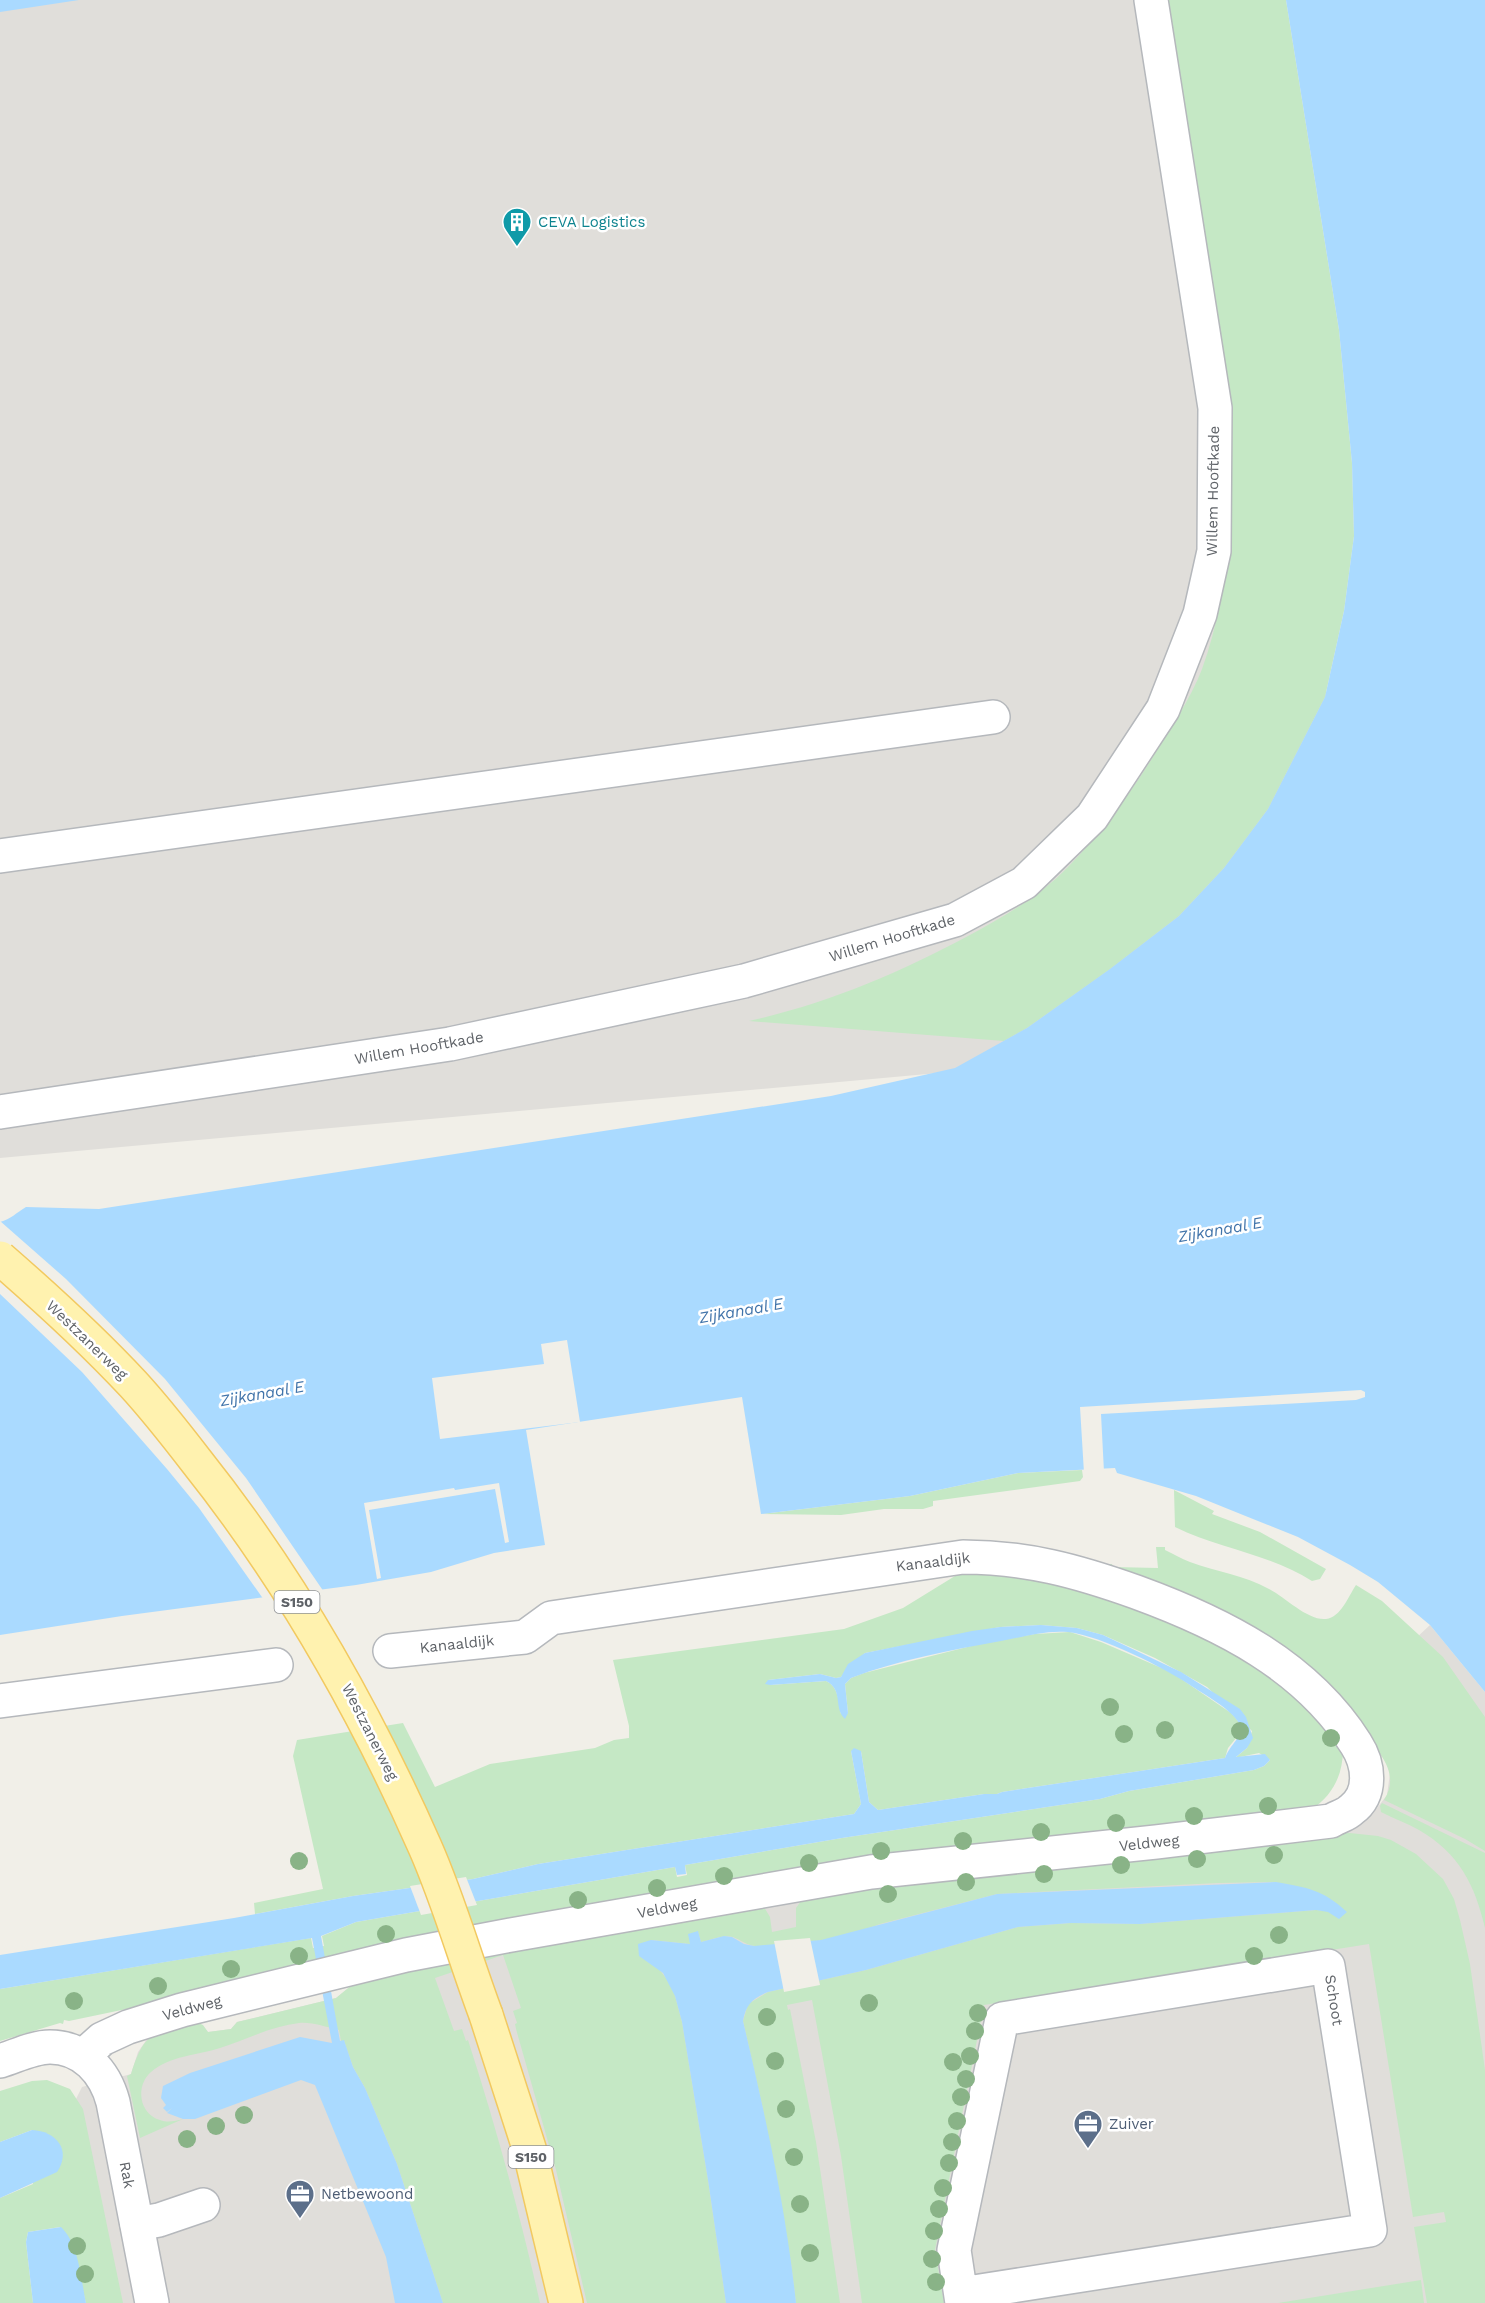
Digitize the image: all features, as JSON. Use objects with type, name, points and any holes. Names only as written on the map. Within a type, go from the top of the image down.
[{"type":"main road","name":"Westzanerweg","points":[[0,1258],[63,1315],[134,1385],[228,1500],[300,1607],[368,1725],[426,1848],[486,2014],[529,2148],[567,2303]]},
{"type":"street","name":"Willem Hooftkade","points":[[0,1112],[450,1044],[744,981],[955,920],[1024,883],[1092,817],[1163,709],[1200,614],[1214,551],[1215,408],[1151,0]]},
{"type":"street","points":[[0,856],[993,717]]},
{"type":"street","name":"Kanaaldijk","points":[[390,1651],[525,1637],[551,1618],[963,1557],[1013,1558],[1061,1568],[1184,1609],[1223,1627],[1260,1649],[1302,1682],[1334,1713],[1359,1748],[1367,1770],[1366,1785],[1361,1798],[1352,1810]]},
{"type":"street","points":[[0,1701],[276,1665]]},
{"type":"street","name":"Veldweg","points":[[83,2056],[102,2039],[138,2024],[284,1984],[406,1955],[833,1878],[1331,1821],[1352,1810]]},
{"type":"street","name":"Schoot","points":[[1328,1966],[1370,2230],[962,2299],[954,2250],[1002,2019],[1328,1966]]},
{"type":"street","points":[[0,2061],[49,2047],[63,2048],[83,2056]]},
{"type":"street","name":"Rak","points":[[83,2056],[101,2073],[109,2086],[152,2303]]},
{"type":"street","points":[[136,2224],[159,2220],[202,2205]]},
{"type":"shaded area","points":[[0,0],[1219,0],[1378,1033],[0,1158]]},
{"type":"shaded area","points":[[1430,1625],[1485,1692],[1485,2303],[86,2303],[75,2256],[56,2139],[82,2087],[131,2074],[138,2052],[147,2039],[200,2023],[208,2032],[231,2029],[237,2022],[336,1998],[354,1984],[683,1917],[1356,1826],[1377,1808],[1387,1795],[1390,1773],[1385,1760],[1342,1708]]},
{"type":"green space","points":[[1153,0],[1286,0],[1339,330],[1352,463],[1354,536],[1344,611],[1325,697],[1268,809],[1224,868],[1179,916],[1109,970],[1027,1028],[1004,1041],[749,1021],[806,1006],[889,975],[981,929],[1021,905],[1057,878],[1102,829],[1123,802],[1179,715],[1202,669],[1208,653],[1223,587],[1230,536]]},
{"type":"green space","points":[[1082,1470],[1083,1477],[1080,1481],[933,1501],[933,1506],[923,1509],[884,1509],[841,1515],[761,1514],[910,1496],[1018,1473]]},
{"type":"green space","points":[[1174,1490],[1214,1511],[1212,1514],[1260,1532],[1326,1569],[1320,1579],[1312,1581],[1279,1564],[1192,1535],[1175,1527]]},
{"type":"green space","points":[[1156,1547],[1165,1547],[1165,1550],[1190,1562],[1260,1584],[1319,1619],[1336,1615],[1356,1585],[1382,1601],[1443,1657],[1485,1717],[1485,1851],[1384,1800],[1389,1790],[1389,1772],[1381,1755],[1363,1733],[1102,1565],[1158,1568]]},
{"type":"green space","points":[[986,1566],[1138,1601],[1272,1669],[1343,1749],[1339,1776],[1331,1791],[1311,1810],[179,1998],[69,2021],[64,2020],[63,2024],[0,2041],[0,1989],[311,1938],[313,1948],[324,1946],[322,1936],[356,1922],[675,1867],[677,1877],[687,1875],[685,1865],[842,1838],[1100,1799],[1129,1791],[1254,1770],[1264,1766],[1270,1760],[1259,1753],[1235,1758],[1247,1748],[1252,1731],[1207,1687],[1155,1658],[1103,1635],[1077,1628],[1041,1625],[1000,1627],[865,1653],[841,1677],[820,1674],[768,1680],[770,1685],[826,1681],[836,1691],[841,1714],[848,1713],[845,1684],[851,1678],[864,1673],[983,1643],[1035,1634],[1070,1632],[1101,1642],[1171,1672],[1231,1713],[1240,1723],[1241,1732],[1228,1748],[1225,1758],[997,1794],[878,1810],[869,1802],[861,1751],[851,1751],[861,1804],[854,1814],[538,1864],[473,1879],[353,1896],[255,1914],[254,1903],[323,1889],[293,1756],[297,1740],[403,1723],[435,1787],[490,1764],[595,1748],[614,1740],[629,1738],[629,1726],[613,1660],[844,1629],[903,1608],[968,1568]]},
{"type":"green space","points":[[1382,1803],[1485,1853],[1485,1928],[1470,1884],[1455,1860],[1433,1839],[1381,1812]]},
{"type":"green space","points":[[1340,1832],[1378,1836],[1391,1840],[1416,1854],[1443,1879],[1454,1899],[1470,1964],[1485,2070],[1485,2303],[1427,2303],[1414,2227],[1446,2222],[1444,2212],[1413,2217],[1369,1944],[984,2005],[935,2250],[944,2303],[862,2303],[841,2156],[812,2000],[787,2005],[788,2010],[790,2009],[816,2142],[840,2303],[796,2303],[791,2263],[762,2105],[743,2021],[748,2004],[768,1992],[866,1970],[1018,1927],[1071,1923],[1140,1924],[1316,1910],[1347,1912],[1276,1882],[997,1894],[835,1937],[785,1946],[749,1945],[729,1936],[701,1942],[698,1932],[690,1944],[651,1940],[659,1969],[672,1986],[682,2022],[726,2303],[587,2303],[556,2170],[516,2029],[515,2024],[517,2023],[513,2011],[521,2008],[503,1955],[435,1978],[454,2031],[462,2029],[466,2041],[468,2040],[507,2171],[540,2303],[443,2303],[397,2164],[365,2088],[353,2067],[344,2041],[341,2041],[339,2030],[299,2023],[166,2062],[146,2078],[141,2092],[144,2106],[147,2112],[160,2120],[169,2122],[183,2119],[140,2138],[127,2076],[131,2074],[141,2049],[153,2036],[196,2022],[203,2025],[208,2032],[231,2029],[237,2022],[336,1998],[359,1979],[761,1902],[770,1917],[772,1932],[796,1927],[796,1908],[806,1894]]},
{"type":"green space","points":[[47,2080],[70,2089],[83,2109],[123,2303],[86,2303],[75,2256],[60,2227],[28,2232],[26,2242],[33,2303],[0,2303],[0,2198],[33,2184],[32,2130],[0,2142],[0,2091],[32,2081]]},
{"type":"green space","points":[[1421,2280],[1424,2303],[1278,2303]]},
{"type":"water","points":[[0,0],[79,0],[0,12]]},
{"type":"water","name":"Zijkanaal E","points":[[1286,0],[1485,0],[1485,1692],[1430,1625],[1378,1582],[1350,1565],[1298,1537],[1196,1496],[1117,1473],[1115,1468],[1018,1473],[910,1496],[761,1514],[742,1397],[526,1430],[545,1545],[494,1553],[431,1572],[356,1585],[122,1616],[0,1635],[0,1222],[26,1207],[99,1209],[831,1096],[955,1068],[1027,1028],[1110,969],[1179,916],[1224,868],[1268,809],[1325,697],[1344,611],[1354,536],[1352,463],[1339,330]]},
{"type":"water","points":[[1041,1625],[1077,1628],[1103,1635],[1181,1672],[1240,1709],[1246,1717],[1253,1738],[1247,1748],[1236,1757],[1265,1754],[1270,1760],[1264,1766],[1254,1770],[1129,1791],[1100,1799],[842,1838],[685,1865],[686,1874],[677,1875],[675,1867],[356,1922],[321,1936],[340,2041],[344,2040],[353,2067],[365,2088],[397,2164],[443,2303],[395,2303],[386,2257],[315,2085],[301,2080],[195,2119],[183,2119],[167,2113],[172,2108],[167,2112],[163,2108],[166,2105],[161,2098],[163,2086],[190,2073],[300,2037],[332,2043],[312,1938],[0,1989],[0,1955],[234,1918],[353,1896],[473,1879],[538,1864],[854,1814],[861,1804],[851,1751],[854,1748],[861,1751],[869,1802],[878,1810],[997,1794],[1225,1758],[1241,1732],[1236,1719],[1230,1713],[1181,1679],[1150,1662],[1115,1646],[1068,1632],[1034,1634],[944,1652],[887,1666],[851,1678],[845,1684],[848,1713],[845,1719],[841,1715],[835,1689],[826,1681],[765,1684],[768,1680],[820,1674],[841,1677],[848,1664],[865,1653],[972,1631]]},
{"type":"water","points":[[1276,1882],[1322,1894],[1347,1912],[1339,1919],[1328,1912],[1316,1910],[1140,1924],[1071,1923],[1018,1927],[866,1970],[768,1992],[754,1999],[746,2010],[743,2021],[781,2197],[796,2303],[726,2303],[682,2022],[675,1996],[663,1973],[639,1956],[638,1944],[651,1940],[690,1944],[688,1934],[698,1931],[701,1942],[724,1936],[754,1946],[821,1940],[997,1894]]},
{"type":"water","points":[[32,2130],[48,2134],[59,2143],[63,2156],[61,2164],[57,2172],[0,2198],[0,2142]]},
{"type":"water","points":[[61,2227],[76,2252],[86,2303],[33,2303],[26,2242],[28,2232]]},
{"type":"pier","points":[[0,1221],[66,1279],[165,1379],[246,1478],[324,1592],[264,1600],[199,1508],[167,1469],[82,1372],[0,1294]]},
{"type":"pier","points":[[567,1340],[580,1422],[440,1439],[432,1378],[544,1364],[541,1344]]},
{"type":"pier","points":[[1361,1390],[1365,1392],[1365,1397],[1356,1400],[1101,1414],[1104,1472],[1084,1473],[1080,1407]]},
{"type":"pier","points":[[499,1483],[509,1542],[505,1543],[495,1489],[369,1510],[381,1578],[377,1579],[364,1503]]},
{"type":"pier","points":[[466,1877],[477,1905],[421,1915],[410,1886]]},
{"type":"pier","points":[[810,1938],[820,1985],[784,1992],[774,1941]]},
{"type":"place","name":"CEVA Logistics","points":[[517,248]]},
{"type":"place","name":"Zuiver","points":[[1088,2150]]},
{"type":"place","name":"Netbewoond","points":[[300,2220]]}]
